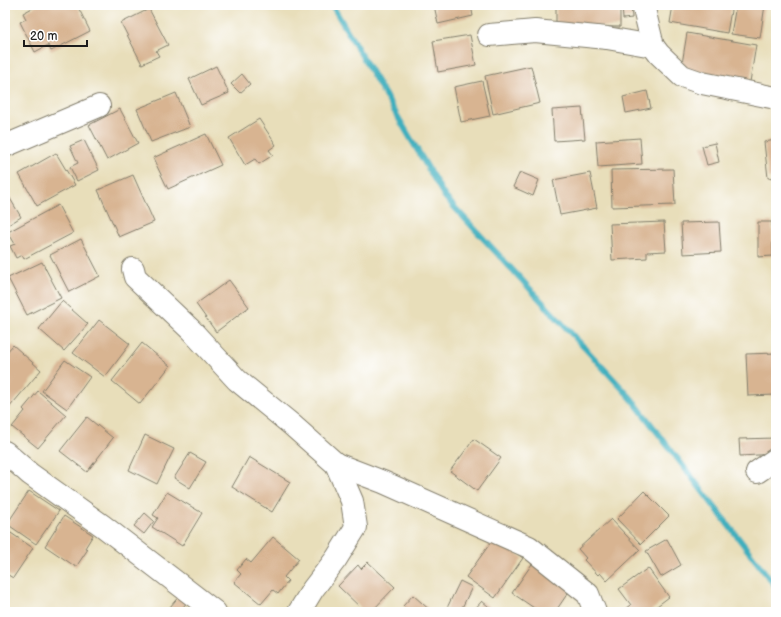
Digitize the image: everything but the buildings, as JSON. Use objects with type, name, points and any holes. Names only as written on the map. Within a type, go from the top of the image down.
[{"type":"street","points":[[643,5],[653,46],[659,54],[682,76],[702,83],[776,98]]},
{"type":"street","points":[[489,35],[535,31],[607,38],[653,46]]},
{"type":"street","points":[[5,146],[99,106]]},
{"type":"street","points":[[132,268],[135,277],[191,330],[238,380],[336,464],[383,482],[529,547],[588,594],[595,612]]},
{"type":"street","points":[[5,452],[30,474],[103,526],[215,612]]},
{"type":"street","points":[[757,472],[776,458]]},
{"type":"street","points":[[299,612],[313,589],[336,559],[356,527],[352,501],[336,464]]},
{"type":"waterway","points":[[332,5],[445,197],[631,398],[776,587]]}]
